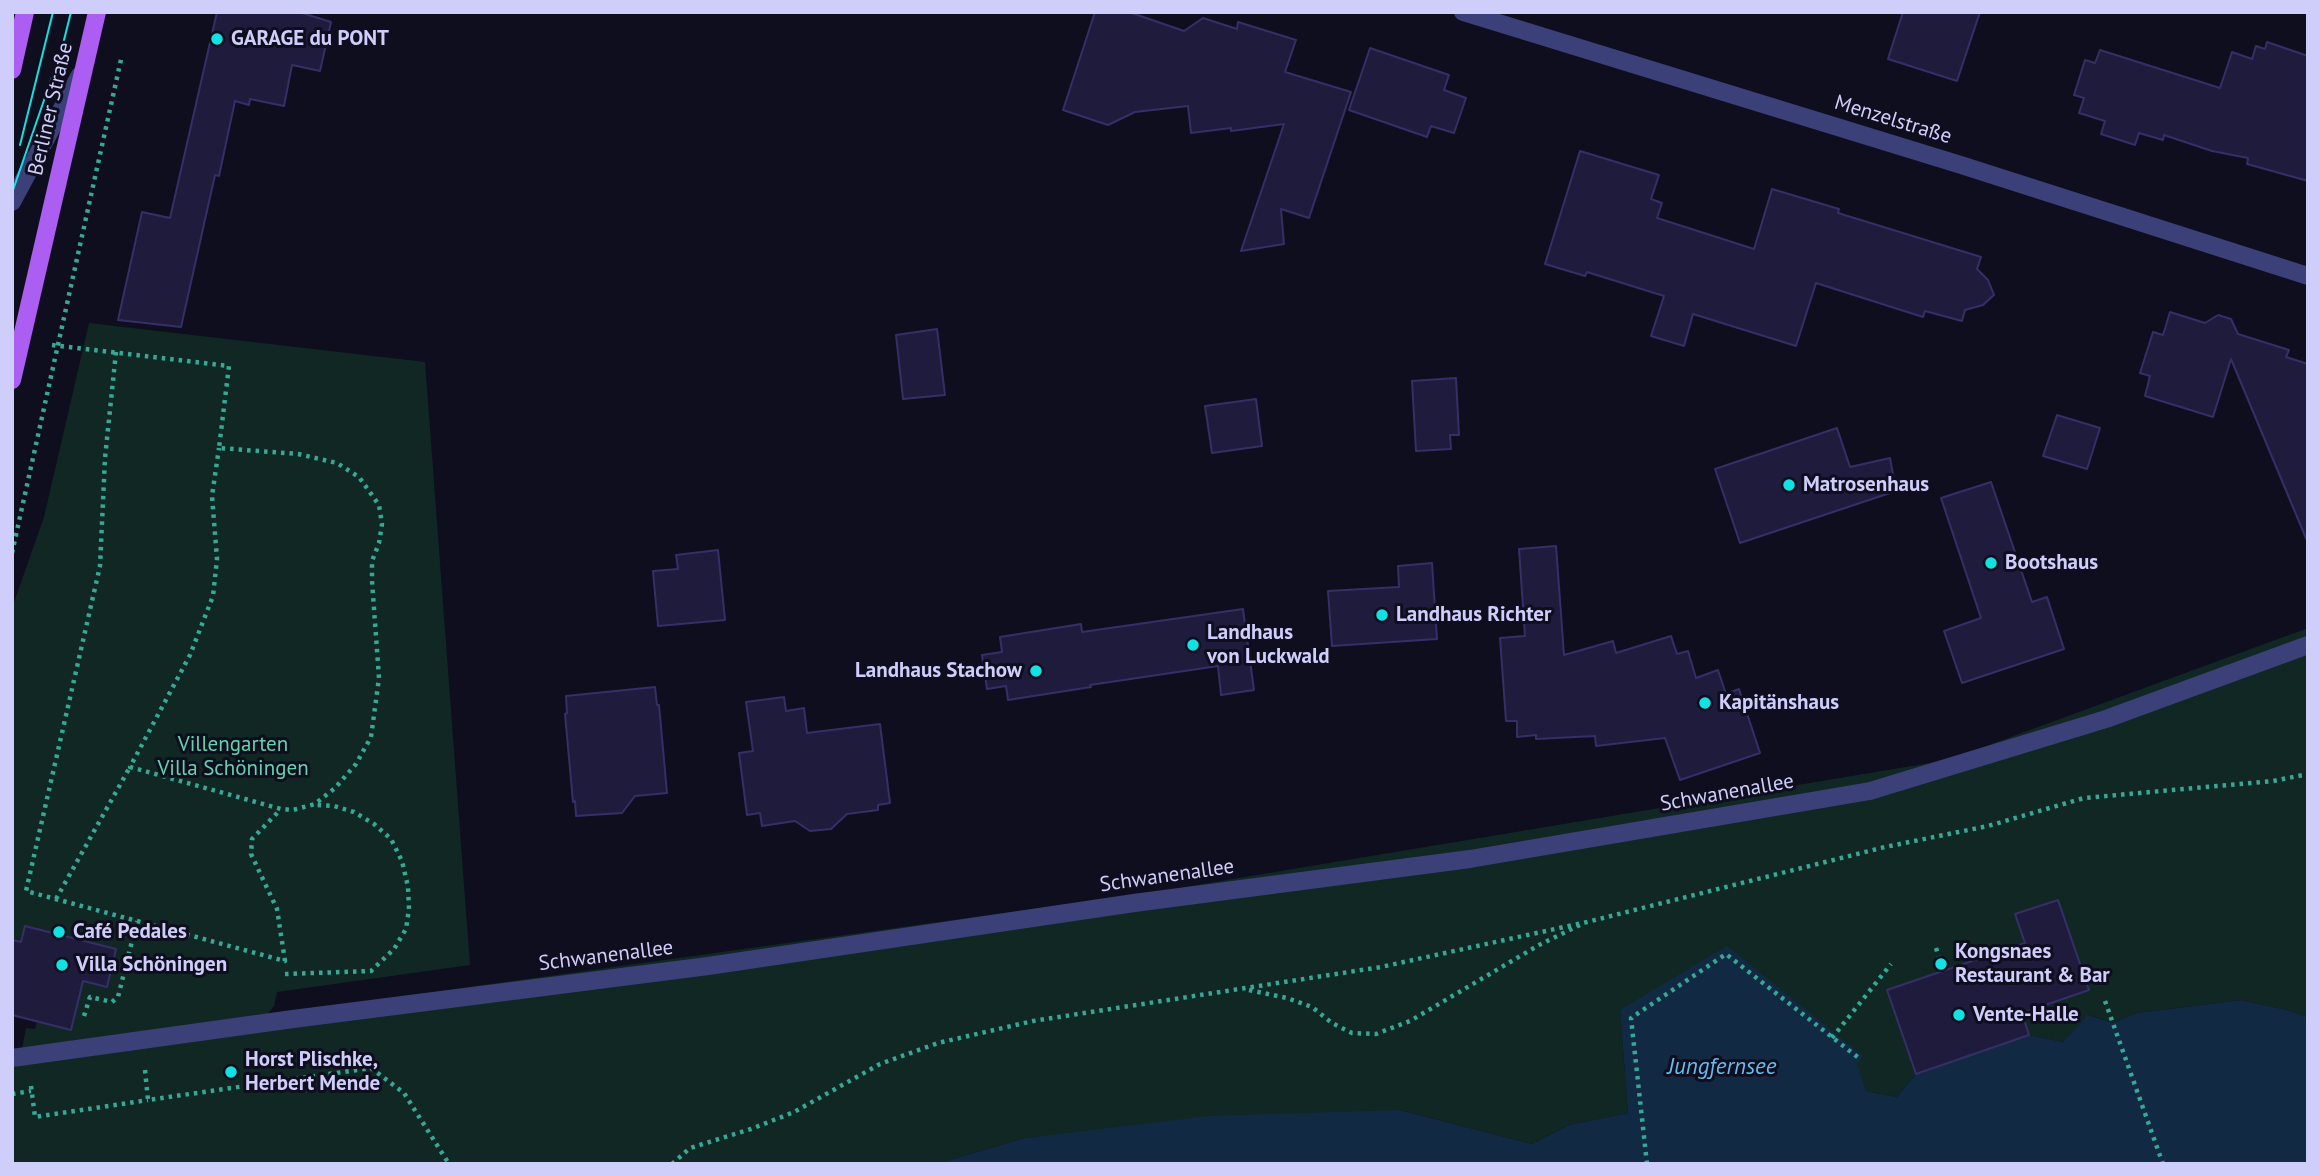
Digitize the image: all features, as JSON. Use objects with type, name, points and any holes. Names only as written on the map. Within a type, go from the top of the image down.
[{"type":"main road","points":[[12,70],[25,12]]},
{"type":"main road","name":"Berliner Straße","points":[[12,380],[97,12]]},
{"type":"street","name":"Menzelstraße","points":[[1463,12],[1961,165],[2308,276]]},
{"type":"street","points":[[12,202],[84,66]]},
{"type":"street","name":"Schwanenallee","points":[[20,1057],[708,966],[1135,903],[1470,859],[1870,791],[2106,719],[2308,645]]},
{"type":"path","points":[[12,553],[122,52]]},
{"type":"path","points":[[21,341],[229,366],[212,496],[218,559],[212,596],[190,655],[56,899]]},
{"type":"path","points":[[116,352],[105,458],[100,566],[26,891],[285,961],[277,909],[251,854],[252,839],[281,809]]},
{"type":"path","points":[[219,448],[298,454],[337,463],[359,477],[379,505],[382,524],[372,561],[379,678],[371,737],[356,764],[335,788],[315,804]]},
{"type":"path","points":[[130,767],[281,809],[292,810],[315,804],[334,806],[354,812],[391,839],[402,861],[408,887],[409,909],[406,929],[394,949],[371,971],[285,974]]},
{"type":"path","points":[[673,1164],[690,1148],[794,1112],[880,1064],[938,1043],[1033,1021],[1381,967],[1587,922],[1885,847],[1989,826],[2084,798],[2273,781],[2308,774]]},
{"type":"path","points":[[118,997],[136,921]]},
{"type":"path","points":[[1243,988],[1312,1007],[1332,1023],[1352,1033],[1376,1034],[1410,1021],[1539,945],[1587,922]]},
{"type":"path","points":[[1936,948],[1941,964]]},
{"type":"path","points":[[1647,1164],[1631,1018],[1726,954],[1860,1059]]},
{"type":"path","points":[[1832,1038],[1891,964]]},
{"type":"path","points":[[2105,1000],[2163,1164]]},
{"type":"path","points":[[142,1040],[148,1100]]},
{"type":"path","points":[[20,1057],[31,1091],[35,1117],[371,1068],[404,1093],[449,1164]]},
{"type":"path","points":[[12,1094],[31,1091]]},
{"type":"green space","name":"Villengarten Villa Schöningen","points":[[89,323],[425,362],[470,965],[277,992],[274,1006],[267,1015],[1155,892],[1948,760],[2308,628],[2308,1017],[2241,1000],[2136,1013],[2113,1023],[2089,1015],[2063,1042],[2029,1035],[1916,1074],[1897,1097],[1866,1091],[1856,1063],[1863,1057],[1620,1010],[1628,1113],[1569,1125],[1532,1144],[1400,1110],[1025,1138],[936,1164],[12,1164],[12,1051],[22,1049],[26,1028],[35,1029],[37,1021],[71,1030],[83,981],[107,987],[116,949],[25,926],[21,942],[12,940],[12,608],[44,517]]},
{"type":"water","name":"Jungfernsee","points":[[1727,946],[1863,1056],[1857,1064],[1866,1091],[1897,1097],[1916,1074],[2029,1035],[2063,1042],[2088,1015],[2113,1023],[2136,1013],[2241,1000],[2308,1017],[2308,1164],[936,1164],[1025,1138],[1209,1116],[1400,1110],[1532,1144],[1569,1125],[1628,1113],[1620,1010]]},
{"type":"building","points":[[217,12],[299,12],[331,22],[320,71],[292,65],[284,106],[250,99],[249,105],[235,101],[219,176],[215,175],[181,327],[118,320],[142,212],[170,218]]},
{"type":"building","points":[[1095,12],[1129,12],[1184,31],[1203,18],[1237,29],[1238,22],[1296,40],[1285,72],[1351,92],[1309,218],[1281,209],[1284,244],[1241,251],[1284,124],[1191,133],[1188,106],[1135,112],[1108,125],[1063,110]]},
{"type":"building","points":[[1903,12],[1980,12],[1957,81],[1888,59]]},
{"type":"building","points":[[2267,42],[2308,56],[2308,181],[2247,164],[2248,158],[2212,151],[2164,135],[2163,140],[2139,133],[2135,145],[2101,134],[2105,121],[2079,113],[2084,98],[2074,95],[2085,60],[2095,63],[2100,50],[2220,88],[2232,52],[2252,59],[2256,46],[2265,49]]},
{"type":"building","points":[[1370,48],[1449,75],[1444,90],[1466,98],[1454,133],[1431,126],[1427,137],[1349,110]]},
{"type":"building","points":[[1580,151],[1659,175],[1651,199],[1662,203],[1657,218],[1754,249],[1772,189],[1839,209],[1838,213],[1981,257],[1977,269],[1988,280],[1994,295],[1983,305],[1965,310],[1962,321],[1925,311],[1923,317],[1816,283],[1796,346],[1693,314],[1684,346],[1651,336],[1664,296],[1587,272],[1585,276],[1545,264]]},
{"type":"building","points":[[2170,312],[2205,323],[2218,315],[2231,319],[2238,334],[2289,350],[2286,357],[2308,364],[2308,543],[2231,359],[2213,417],[2145,396],[2150,376],[2140,373],[2153,332],[2163,335]]},
{"type":"building","points":[[937,329],[945,395],[903,399],[896,335]]},
{"type":"building","points":[[1456,378],[1459,435],[1450,435],[1451,449],[1416,451],[1412,381]]},
{"type":"building","points":[[1256,399],[1262,446],[1212,453],[1205,406]]},
{"type":"building","points":[[2057,415],[2100,428],[2087,469],[2043,456]]},
{"type":"building","name":"Matrosenhaus","points":[[1837,428],[1850,467],[1890,458],[1896,491],[1740,543],[1715,469]]},
{"type":"building","name":"Bootshaus","points":[[1991,482],[2032,602],[2047,597],[2064,649],[1962,683],[1944,631],[1981,618],[1941,498]]},
{"type":"building","points":[[1556,546],[1564,655],[1613,641],[1616,653],[1671,636],[1677,654],[1688,651],[1696,678],[1718,670],[1726,694],[1739,689],[1760,753],[1680,780],[1665,738],[1596,746],[1595,736],[1536,739],[1536,735],[1517,737],[1517,721],[1506,721],[1500,638],[1525,636],[1519,549]]},
{"type":"building","points":[[718,550],[725,620],[658,626],[653,571],[678,569],[676,555]]},
{"type":"building","name":"Landhaus Richter","points":[[1432,563],[1437,639],[1332,646],[1328,591],[1399,587],[1398,566]]},
{"type":"building","points":[[1243,609],[1254,690],[1221,695],[1218,666],[1008,700],[1006,686],[987,689],[982,655],[1002,652],[1000,637],[1081,624],[1082,632]]},
{"type":"building","points":[[655,687],[667,793],[635,796],[622,813],[576,816],[565,714],[566,696]]},
{"type":"building","points":[[784,697],[786,711],[804,708],[807,733],[880,724],[890,803],[878,805],[878,810],[847,814],[831,829],[810,831],[795,821],[762,826],[760,813],[747,815],[739,753],[753,751],[746,702]]},
{"type":"building","name":"Vente-Halle","points":[[2058,900],[2089,990],[2022,1013],[2029,1035],[1916,1074],[1887,990],[2025,943],[2015,914]]},
{"type":"building","name":"Villa Schöningen","points":[[25,926],[116,949],[107,987],[83,981],[71,1030],[12,1015],[12,940],[21,942]]},
{"type":"tram line","points":[[20,145],[53,12]]},
{"type":"tram line","points":[[12,193],[62,48],[71,12]]},
{"type":"place","name":"GARAGE du PONT","points":[[217,39]]},
{"type":"place","name":"Matrosenhaus","points":[[1789,485]]},
{"type":"place","name":"Bootshaus","points":[[1991,563]]},
{"type":"place","name":"Landhaus Richter","points":[[1382,615]]},
{"type":"place","name":"Landhaus von Luckwald","points":[[1193,645]]},
{"type":"place","name":"Landhaus Stachow","points":[[1036,671]]},
{"type":"place","name":"Kapitänshaus","points":[[1705,703]]},
{"type":"place","name":"Café Pedales","points":[[59,932]]},
{"type":"place","name":"Kongsnaes Restaurant & Bar","points":[[1941,964]]},
{"type":"place","name":"Villa Schöningen","points":[[62,965]]},
{"type":"place","name":"Vente-Halle","points":[[1959,1015]]},
{"type":"place","name":"Horst Plischke, Herbert Mende","points":[[231,1072]]}]
